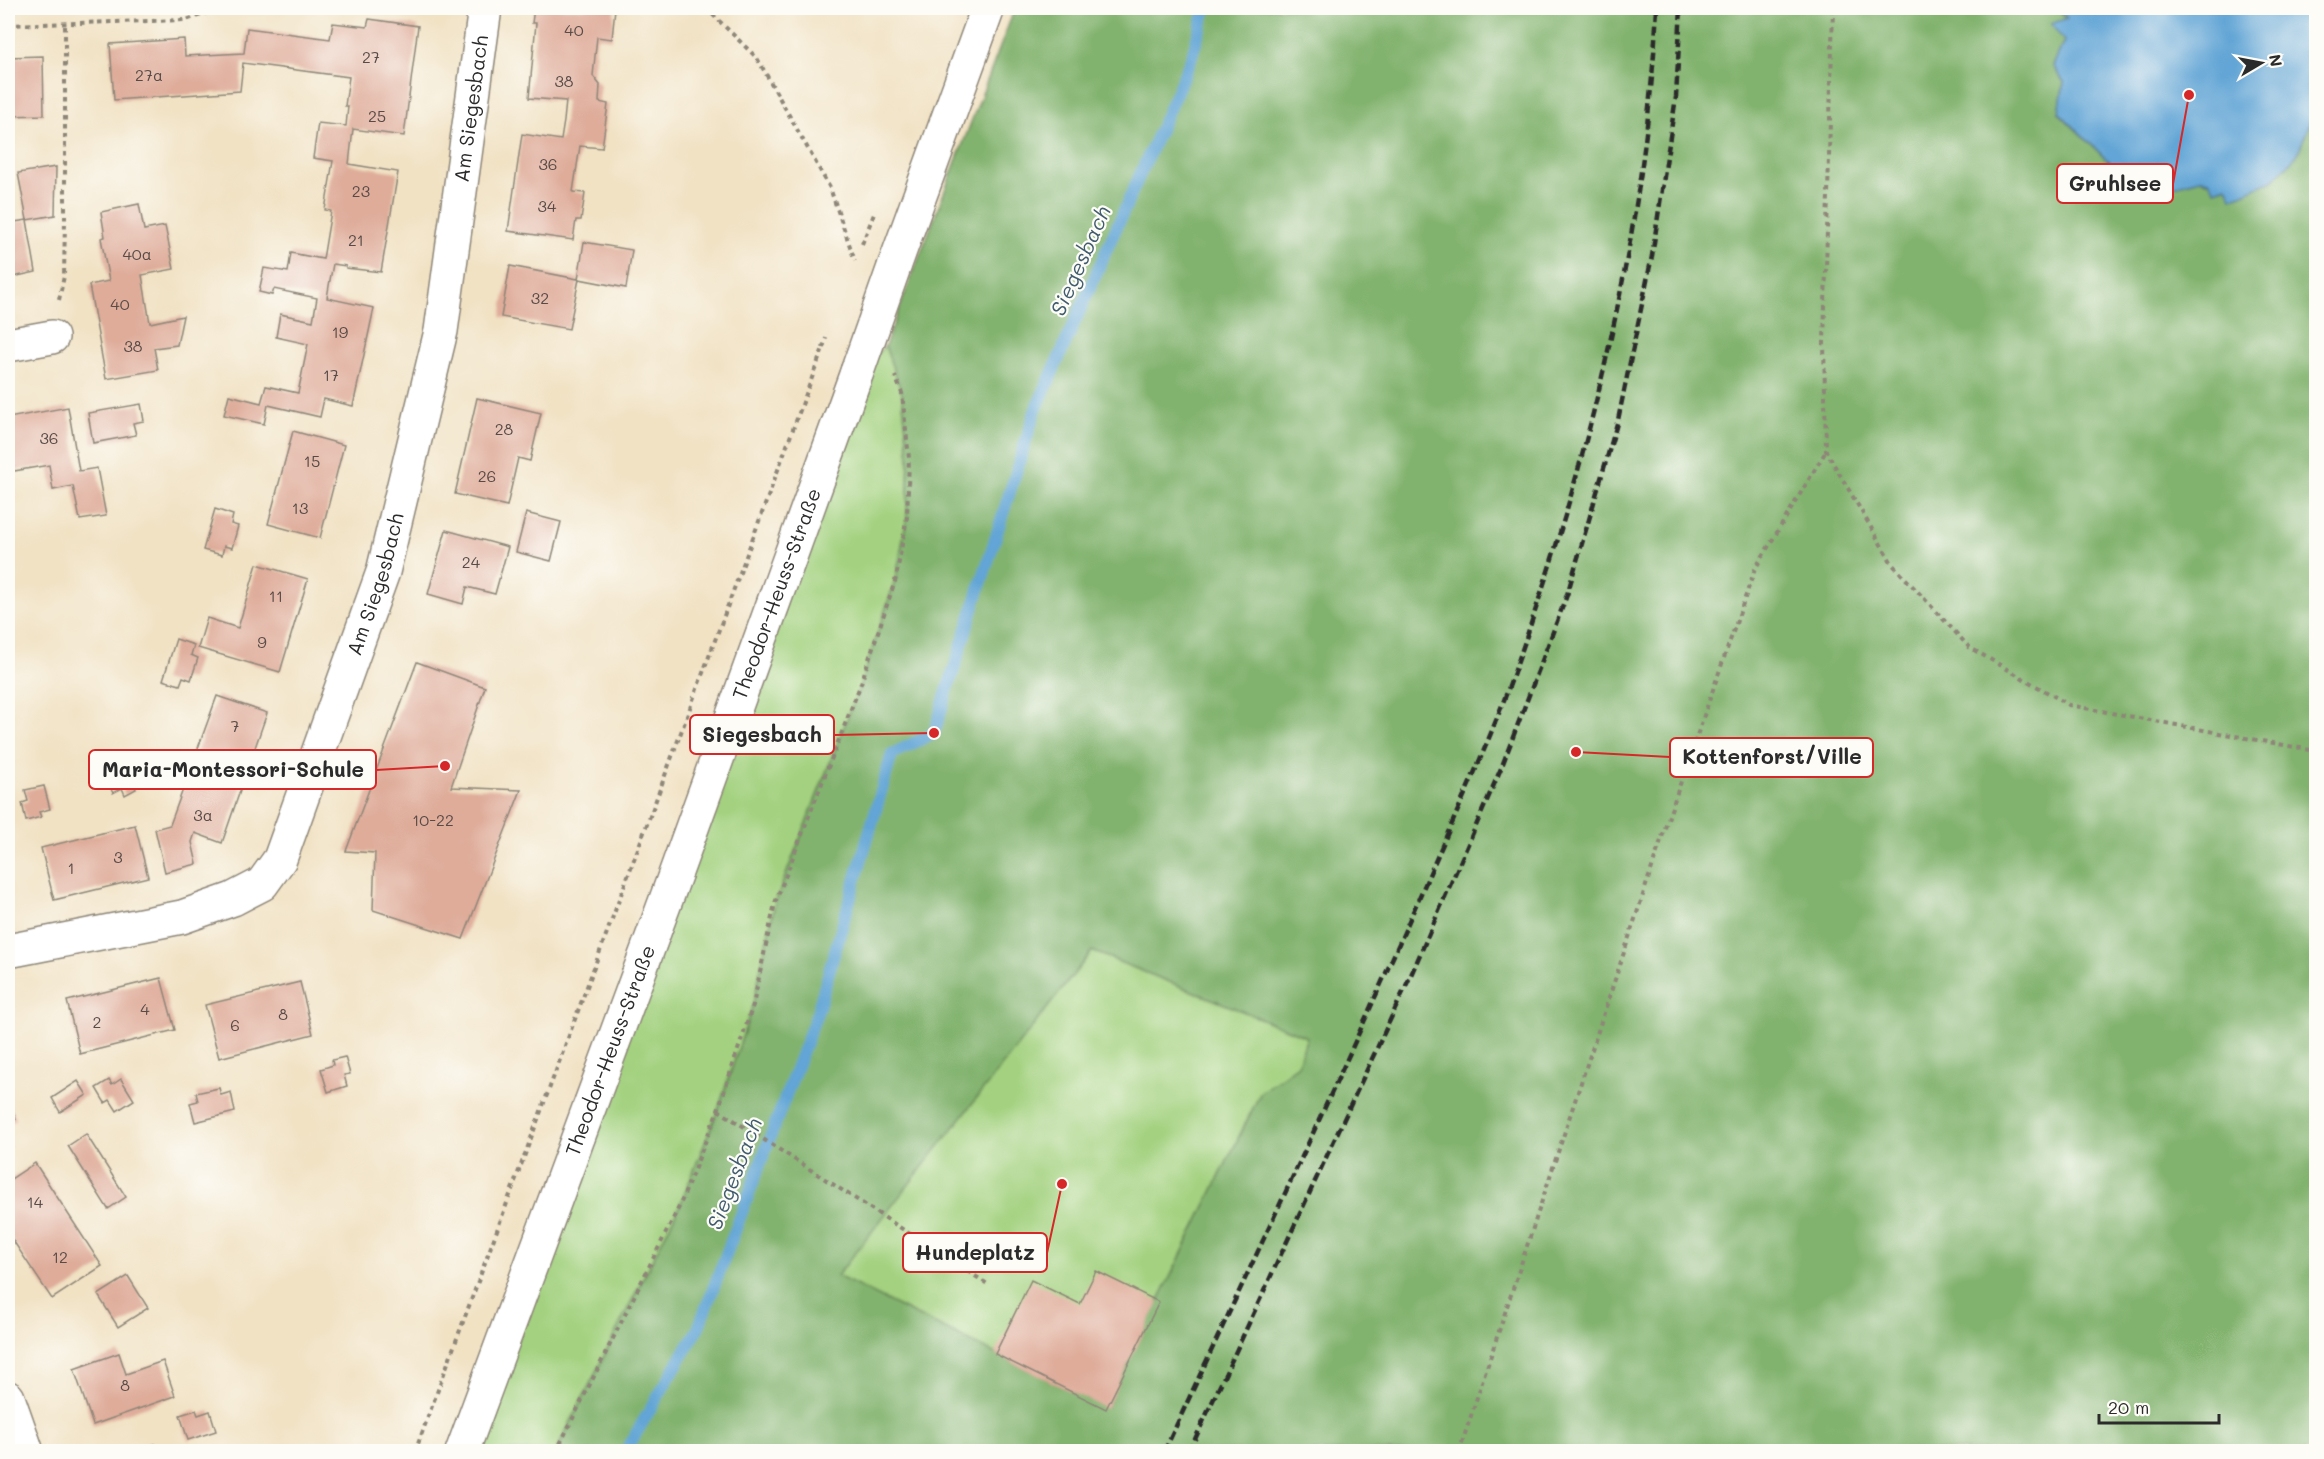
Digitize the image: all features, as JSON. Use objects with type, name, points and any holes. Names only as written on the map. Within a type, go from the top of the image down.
[{"type":"main road","name":"Am Siegesbach","points":[[8,951],[182,917],[233,899],[262,885],[280,859],[383,572],[433,365],[441,331],[485,8]]},
{"type":"main road","name":"Theodor-Heuss-Straße","points":[[462,1452],[668,897],[988,8]]},
{"type":"main road","points":[[8,345],[52,337]]},
{"type":"main road","points":[[8,1398],[27,1452]]},
{"type":"path","points":[[8,25],[186,20],[222,8]]},
{"type":"path","points":[[706,8],[757,58],[830,188],[857,267]]},
{"type":"path","points":[[1833,8],[1824,342],[1826,451],[1893,565],[1969,647],[2069,705],[2316,751]]},
{"type":"path","points":[[52,337],[64,276],[65,22]]},
{"type":"path","points":[[415,1452],[823,348]]},
{"type":"path","points":[[556,1452],[681,1205],[718,1110],[753,1005],[775,903],[860,686],[896,578],[907,517],[909,459],[902,393],[895,374]]},
{"type":"path","points":[[1459,1452],[1671,810],[1755,568],[1826,451]]},
{"type":"path","points":[[718,1110],[989,1286]]},
{"type":"green space","points":[[1015,8],[2057,8],[2067,19],[2064,41],[2053,66],[2064,82],[2059,113],[2122,175],[2174,186],[2200,179],[2227,186],[2273,180],[2297,155],[2316,108],[2316,1451],[556,1452],[680,1205],[718,1110],[753,1005],[775,903],[860,686],[896,578],[907,517],[909,458],[902,393],[885,346]],"holes":[[[1092,951],[1307,1037],[1298,1065],[1261,1092],[1106,1408],[837,1276]]]},
{"type":"green space","points":[[885,346],[902,393],[909,458],[907,517],[896,578],[860,686],[775,903],[753,1005],[718,1110],[680,1205],[556,1451],[462,1452],[857,372]]},
{"type":"green space","points":[[1092,951],[1307,1037],[1298,1065],[1261,1092],[1106,1409],[836,1276]]},
{"type":"water","points":[[2057,8],[2316,8],[2316,108],[2297,155],[2273,180],[2232,198],[2227,186],[2215,190],[2209,180],[2200,179],[2174,186],[2122,175],[2059,112],[2064,82],[2053,66],[2064,41],[2051,24],[2067,18]]},
{"type":"building","points":[[534,8],[615,8],[612,39],[597,37],[593,76],[600,85],[599,102],[608,104],[602,148],[580,146],[573,192],[585,193],[581,220],[576,220],[573,240],[508,231],[522,134],[561,140],[564,121],[566,101],[529,98],[536,23],[532,23]]},
{"type":"building","points":[[369,19],[418,26],[404,136],[353,129],[349,164],[398,172],[381,272],[346,268],[346,266],[333,264],[327,298],[374,308],[353,406],[324,399],[320,417],[268,405],[264,424],[224,415],[229,395],[261,403],[266,386],[298,393],[308,344],[276,337],[280,314],[313,321],[317,298],[274,289],[272,295],[259,292],[264,268],[288,272],[291,253],[323,259],[331,211],[325,210],[333,161],[313,158],[318,123],[346,126],[348,106],[345,106],[349,77],[243,63],[240,91],[114,100],[110,44],[184,39],[185,56],[244,53],[247,28],[330,39],[333,23],[367,27]]},
{"type":"building","points":[[43,56],[44,115],[8,116],[8,57]]},
{"type":"building","points":[[56,167],[55,215],[27,220],[18,173]]},
{"type":"building","points":[[139,204],[144,230],[165,226],[174,269],[142,275],[150,323],[183,316],[177,345],[154,348],[158,370],[106,379],[89,285],[109,281],[101,238],[105,237],[101,212]]},
{"type":"building","points":[[27,220],[36,272],[8,278],[8,223]]},
{"type":"building","points":[[584,242],[632,250],[626,288],[579,279],[569,329],[501,317],[510,266],[578,279]]},
{"type":"building","points":[[477,398],[541,413],[530,461],[518,458],[507,506],[455,494]]},
{"type":"building","points":[[141,404],[144,421],[133,423],[136,435],[93,443],[88,413]]},
{"type":"building","points":[[68,407],[79,471],[97,468],[106,516],[80,520],[73,486],[53,490],[49,465],[8,472],[8,418]]},
{"type":"building","points":[[293,431],[344,445],[320,538],[268,524]]},
{"type":"building","points":[[215,509],[233,515],[231,524],[238,526],[232,548],[224,546],[222,555],[203,550]]},
{"type":"building","points":[[526,513],[561,522],[551,561],[516,552]]},
{"type":"building","points":[[446,530],[508,547],[495,594],[467,587],[463,604],[428,594]]},
{"type":"building","points":[[257,564],[308,579],[280,672],[198,648],[207,618],[238,628]]},
{"type":"building","points":[[176,639],[194,645],[191,655],[198,658],[191,680],[183,677],[180,685],[163,680]]},
{"type":"building","points":[[417,662],[485,687],[451,787],[521,790],[463,939],[373,910],[375,853],[346,851]]},
{"type":"building","points":[[217,696],[267,713],[222,843],[195,833],[192,842],[197,864],[165,872],[155,829],[170,825]]},
{"type":"building","points":[[124,765],[136,789],[125,795],[122,788],[113,793],[104,776]]},
{"type":"building","points":[[44,786],[50,809],[39,812],[41,817],[26,821],[22,803],[28,801],[25,790]]},
{"type":"building","points":[[135,825],[148,877],[54,900],[41,848]]},
{"type":"building","points":[[161,978],[175,1030],[80,1054],[67,1001]]},
{"type":"building","points":[[300,982],[313,1034],[219,1058],[205,1005]]},
{"type":"building","points":[[345,1057],[350,1074],[344,1075],[347,1086],[328,1092],[321,1069],[333,1065],[332,1060]]},
{"type":"building","points":[[121,1079],[134,1100],[117,1111],[110,1100],[105,1103],[96,1088],[109,1080],[112,1085]]},
{"type":"building","points":[[78,1081],[87,1095],[60,1112],[52,1098]]},
{"type":"building","points":[[219,1088],[221,1095],[231,1092],[235,1112],[195,1122],[190,1103],[198,1101],[196,1093]]},
{"type":"building","points":[[10,1105],[16,1119],[8,1125],[8,1106]]},
{"type":"building","points":[[86,1134],[126,1197],[108,1209],[68,1146]]},
{"type":"building","points":[[35,1163],[102,1266],[52,1299],[8,1233],[8,1181]]},
{"type":"building","points":[[1096,1271],[1159,1302],[1106,1409],[995,1354],[1031,1280],[1080,1304]]},
{"type":"building","points":[[128,1276],[148,1308],[118,1327],[98,1295]]},
{"type":"building","points":[[119,1353],[126,1374],[163,1361],[175,1396],[93,1425],[74,1369]]},
{"type":"building","points":[[196,1410],[198,1415],[210,1411],[216,1431],[188,1440],[180,1415]]},
{"type":"building","points":[[155,1444],[157,1452],[133,1452],[133,1451]]},
{"type":"waterway","name":"Siegesbach","points":[[625,1452],[698,1329],[817,1013],[892,754],[934,733],[1035,412],[1191,59],[1206,8]]},
{"type":"railway","points":[[1164,1452],[1388,968],[1481,756],[1515,670],[1567,508],[1610,344],[1627,260],[1640,176],[1651,92],[1657,8]]},
{"type":"railway","points":[[1189,1452],[1411,975],[1502,766],[1567,595],[1618,420],[1652,256],[1676,97],[1681,8]]},
{"type":"place","name":"Gruhlsee","points":[[2189,95]]},
{"type":"place","name":"Siegesbach","points":[[934,733]]},
{"type":"place","name":"Kottenforst/Ville","points":[[1576,752]]},
{"type":"place","name":"Maria-Montessori-Schule","points":[[445,766]]},
{"type":"place","name":"Hundeplatz","points":[[1062,1184]]}]
